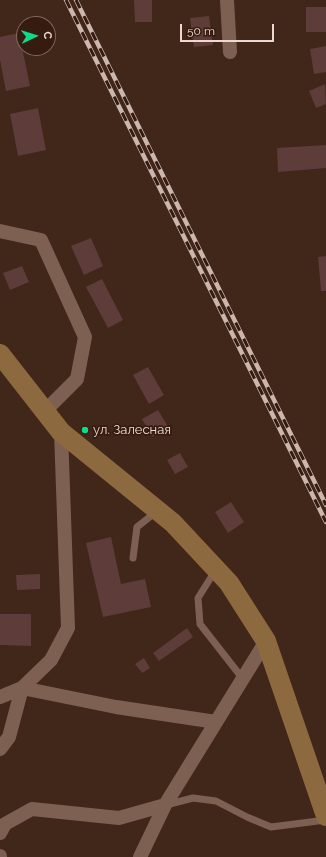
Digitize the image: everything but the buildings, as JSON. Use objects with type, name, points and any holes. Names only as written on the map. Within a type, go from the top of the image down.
[{"type":"main road","points":[[0,354],[61,432],[173,523],[229,583],[266,641],[326,816]]},
{"type":"street","points":[[227,0],[230,52]]},
{"type":"street","points":[[0,231],[41,240],[85,337],[77,379],[44,412]]},
{"type":"street","points":[[0,697],[22,688],[51,660],[68,628],[61,432]]},
{"type":"street","points":[[140,857],[165,805],[266,641]]},
{"type":"street","points":[[22,688],[116,707],[216,722]]},
{"type":"street","points":[[0,749],[9,737],[22,688]]},
{"type":"street","points":[[2,826],[32,809],[119,818],[165,805]]},
{"type":"lane","points":[[133,558],[137,527],[157,510]]},
{"type":"lane","points":[[216,569],[198,598],[200,624],[243,679]]},
{"type":"lane","points":[[165,805],[193,798],[216,801],[247,817],[271,827],[326,820]]},
{"type":"railway","points":[[66,0],[326,522]]},
{"type":"railway","points":[[76,0],[326,505]]},
{"type":"place","name":"ул. Залесная","points":[[85,430]]}]
